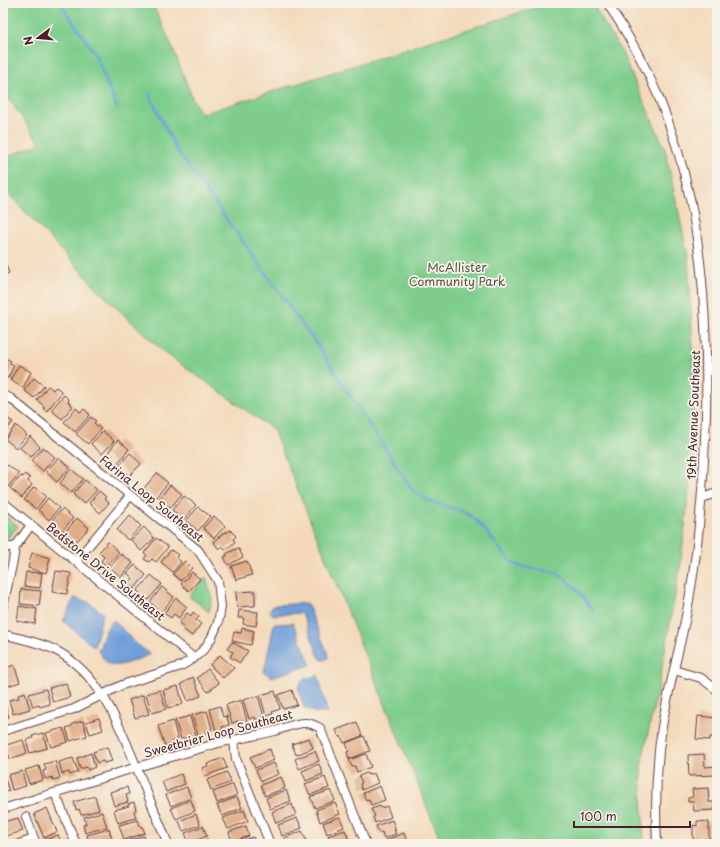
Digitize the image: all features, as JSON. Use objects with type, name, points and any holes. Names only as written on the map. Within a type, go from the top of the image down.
[{"type":"street","name":"19th Avenue Southeast","points":[[607,3],[647,70],[667,118],[676,144],[688,189],[698,237],[703,280],[706,368],[705,447],[702,498],[690,598],[662,726],[656,803],[657,844]]},
{"type":"street","points":[[706,368],[717,365]]},
{"type":"street","name":"Farina Loop Southeast","points":[[3,395],[10,398],[198,550],[218,582],[221,608],[218,623],[205,648],[194,658],[181,666],[122,685],[74,709],[3,731]]},
{"type":"street","points":[[702,498],[717,494]]},
{"type":"street","points":[[76,561],[130,496]]},
{"type":"street","name":"Bedstone Drive Southeast","points":[[3,502],[194,658]]},
{"type":"street","points":[[3,606],[15,547],[31,525]]},
{"type":"street","points":[[3,547],[15,547]]},
{"type":"street","points":[[3,634],[41,644],[56,651],[79,668],[102,694],[122,730],[168,844]]},
{"type":"street","points":[[674,670],[701,678],[717,690]]},
{"type":"street","name":"Sweetbrier Loop Southeast","points":[[3,809],[222,742],[276,731],[298,724],[312,724],[320,728],[362,843]]},
{"type":"street","points":[[234,740],[236,759],[270,844]]},
{"type":"street","points":[[55,793],[76,844]]},
{"type":"street","points":[[19,844],[35,842],[26,818]]},
{"type":"green space","name":"McAllister Community Park","points":[[3,3],[152,3],[171,44],[194,102],[202,114],[550,3],[592,3],[622,53],[665,149],[688,256],[693,349],[694,443],[681,561],[661,673],[641,766],[644,844],[442,844],[273,429],[165,353],[103,295],[3,188],[3,158],[40,144],[3,90]]},
{"type":"green space","points":[[3,514],[18,526],[9,537],[3,536]]},
{"type":"green space","points":[[206,577],[212,599],[209,612],[189,596]]},
{"type":"water","points":[[74,598],[88,602],[103,613],[94,647],[63,621]]},
{"type":"water","points":[[307,603],[328,654],[328,658],[325,660],[322,660],[319,657],[302,613],[273,615],[270,611],[275,605]]},
{"type":"water","points":[[114,620],[134,642],[150,654],[115,666],[107,663],[98,651],[108,626]]},
{"type":"water","points":[[293,623],[311,665],[271,677],[264,672],[274,624]]},
{"type":"water","points":[[318,675],[328,713],[316,713],[304,708],[298,687],[302,680]]},
{"type":"building","points":[[3,257],[9,273],[3,276]]},
{"type":"building","points":[[3,357],[11,361],[10,363],[14,365],[8,378],[3,376]]},
{"type":"building","points":[[19,365],[31,372],[23,388],[10,380]]},
{"type":"building","points":[[34,378],[44,386],[34,398],[24,390]]},
{"type":"building","points":[[48,386],[53,390],[56,387],[62,392],[47,411],[37,400]]},
{"type":"building","points":[[64,395],[69,400],[68,402],[73,406],[62,419],[51,410]]},
{"type":"building","points":[[76,408],[80,412],[84,409],[90,415],[75,432],[64,422]]},
{"type":"building","points":[[4,416],[13,422],[3,434],[3,417]]},
{"type":"building","points":[[91,417],[96,421],[94,423],[101,429],[88,444],[76,434]]},
{"type":"building","points":[[16,425],[27,435],[16,448],[5,439]]},
{"type":"building","points":[[103,431],[114,441],[102,454],[91,444]]},
{"type":"building","points":[[30,436],[40,447],[31,457],[20,448]]},
{"type":"building","points":[[118,440],[129,449],[117,464],[106,455]]},
{"type":"building","points":[[43,447],[55,457],[43,471],[32,461]]},
{"type":"building","points":[[130,453],[141,464],[129,476],[119,466]]},
{"type":"building","points":[[58,458],[70,467],[57,482],[46,472]]},
{"type":"building","points":[[8,465],[19,474],[8,487],[3,483],[3,470]]},
{"type":"building","points":[[71,469],[83,479],[71,493],[60,483]]},
{"type":"building","points":[[157,473],[168,483],[155,498],[144,488]]},
{"type":"building","points":[[25,474],[30,478],[28,481],[32,485],[22,498],[10,488],[21,476],[23,477]]},
{"type":"building","points":[[85,480],[97,490],[84,504],[73,494]]},
{"type":"building","points":[[170,485],[182,494],[170,508],[159,499]]},
{"type":"building","points":[[34,487],[46,496],[36,509],[24,500]]},
{"type":"building","points":[[99,491],[106,497],[104,499],[109,503],[100,513],[89,503]]},
{"type":"building","points":[[184,496],[196,505],[183,520],[172,510]]},
{"type":"building","points":[[48,498],[59,508],[49,520],[38,510]]},
{"type":"building","points":[[198,507],[210,516],[198,531],[186,521]]},
{"type":"building","points":[[62,509],[73,518],[62,531],[51,521]]},
{"type":"building","points":[[130,515],[141,526],[128,540],[117,530]]},
{"type":"building","points":[[214,516],[225,526],[214,538],[203,528]]},
{"type":"building","points":[[77,518],[89,528],[76,542],[65,532]]},
{"type":"building","points":[[144,527],[154,538],[141,551],[131,540]]},
{"type":"building","points":[[230,530],[236,536],[233,539],[235,542],[225,550],[222,546],[219,549],[213,542],[226,531],[227,533]]},
{"type":"building","points":[[156,538],[168,547],[156,562],[152,559],[149,562],[144,559],[147,555],[144,553]]},
{"type":"building","points":[[108,542],[119,552],[106,566],[101,561],[104,557],[99,552]]},
{"type":"building","points":[[238,548],[243,557],[228,565],[224,557],[227,556],[226,554]]},
{"type":"building","points":[[171,550],[178,555],[176,557],[181,562],[173,572],[161,562]]},
{"type":"building","points":[[32,553],[50,558],[46,573],[28,568]]},
{"type":"building","points":[[121,554],[133,563],[121,577],[110,567]]},
{"type":"building","points":[[185,561],[192,568],[181,581],[173,574]]},
{"type":"building","points":[[247,561],[252,575],[236,580],[231,566]]},
{"type":"building","points":[[135,565],[146,575],[134,589],[128,584],[133,578],[127,573]]},
{"type":"building","points":[[56,571],[71,573],[67,594],[52,592]]},
{"type":"building","points":[[26,572],[42,573],[40,588],[24,586]]},
{"type":"building","points":[[192,572],[200,579],[189,591],[181,584]]},
{"type":"building","points":[[151,575],[162,584],[148,600],[137,591]]},
{"type":"building","points":[[162,587],[174,597],[161,612],[150,602]]},
{"type":"building","points":[[21,589],[41,591],[39,606],[20,604]]},
{"type":"building","points":[[255,591],[255,606],[237,607],[236,592]]},
{"type":"building","points":[[176,598],[187,607],[179,618],[174,614],[171,618],[164,613]]},
{"type":"building","points":[[19,606],[37,609],[35,624],[17,621]]},
{"type":"building","points":[[239,610],[258,612],[256,626],[243,624],[244,618],[238,618]]},
{"type":"building","points":[[193,612],[199,617],[196,620],[201,624],[192,636],[183,629],[184,627],[179,623],[187,613],[191,616]]},
{"type":"building","points":[[242,628],[254,631],[251,645],[232,641],[234,632],[241,633]]},
{"type":"building","points":[[232,642],[248,651],[240,663],[230,657],[233,652],[227,649]]},
{"type":"building","points":[[220,655],[234,668],[223,678],[210,665]]},
{"type":"building","points":[[14,665],[20,682],[5,687],[3,680],[3,669]]},
{"type":"building","points":[[208,669],[219,683],[208,692],[197,678]]},
{"type":"building","points":[[193,677],[201,696],[188,701],[181,684]]},
{"type":"building","points":[[66,683],[70,697],[53,702],[49,688]]},
{"type":"building","points":[[178,686],[183,704],[168,708],[163,690]]},
{"type":"building","points":[[46,689],[50,704],[40,707],[39,705],[33,707],[29,694]]},
{"type":"building","points":[[160,690],[166,709],[152,713],[146,694]]},
{"type":"building","points":[[292,690],[297,705],[283,709],[278,695]]},
{"type":"building","points":[[275,691],[280,709],[272,712],[273,714],[266,716],[260,695]]},
{"type":"building","points":[[25,692],[30,709],[13,714],[9,700],[19,698],[18,695]]},
{"type":"building","points":[[143,695],[149,714],[135,718],[129,700]]},
{"type":"building","points":[[258,696],[264,717],[256,720],[255,717],[249,719],[243,700]]},
{"type":"building","points":[[3,698],[9,717],[3,718]]},
{"type":"building","points":[[241,700],[247,722],[239,724],[238,721],[232,723],[226,705]]},
{"type":"building","points":[[220,706],[223,717],[227,716],[229,725],[222,727],[223,730],[216,731],[210,709]]},
{"type":"building","points":[[207,711],[212,729],[205,731],[206,734],[198,736],[192,715]]},
{"type":"building","points":[[190,716],[196,737],[181,739],[175,720]]},
{"type":"building","points":[[698,716],[717,718],[716,737],[710,737],[710,740],[696,739]]},
{"type":"building","points":[[99,718],[103,730],[90,734],[86,722]]},
{"type":"building","points":[[83,721],[87,736],[70,741],[66,728],[72,726],[72,724]]},
{"type":"building","points":[[173,721],[178,739],[171,742],[172,744],[165,746],[158,726]]},
{"type":"building","points":[[357,722],[362,736],[344,743],[336,730]]},
{"type":"building","points":[[63,728],[68,742],[51,747],[46,733]]},
{"type":"building","points":[[43,733],[47,748],[30,753],[26,740],[33,738],[32,736]]},
{"type":"building","points":[[364,736],[370,751],[349,759],[347,752],[349,751],[346,743]]},
{"type":"building","points":[[309,738],[313,748],[296,755],[292,744]]},
{"type":"building","points":[[23,740],[27,753],[10,759],[6,745]]},
{"type":"building","points":[[3,746],[7,760],[3,761]]},
{"type":"building","points":[[107,747],[112,761],[97,763],[93,752]]},
{"type":"building","points":[[270,749],[274,760],[255,768],[250,757]]},
{"type":"building","points":[[315,751],[319,761],[299,769],[295,759]]},
{"type":"building","points":[[91,753],[95,767],[88,770],[87,767],[80,769],[77,758]]},
{"type":"building","points":[[366,754],[371,767],[357,772],[355,766],[352,767],[349,760]]},
{"type":"building","points":[[704,754],[705,767],[717,766],[717,775],[689,776],[688,755]]},
{"type":"building","points":[[73,758],[78,772],[70,775],[69,772],[62,774],[59,762]]},
{"type":"building","points":[[223,758],[227,768],[205,776],[202,768],[208,766],[207,764]]},
{"type":"building","points":[[55,761],[60,778],[53,780],[52,777],[45,779],[43,771],[46,770],[44,764]]},
{"type":"building","points":[[274,763],[279,774],[261,781],[256,770]]},
{"type":"building","points":[[319,764],[323,774],[306,781],[302,771]]},
{"type":"building","points":[[39,766],[43,780],[29,784],[25,770]]},
{"type":"building","points":[[22,771],[26,786],[12,790],[8,775]]},
{"type":"building","points":[[227,772],[231,782],[211,790],[207,780]]},
{"type":"building","points":[[3,773],[9,791],[3,793]]},
{"type":"building","points":[[367,773],[368,775],[374,773],[378,783],[362,790],[360,784],[362,783],[359,776]]},
{"type":"building","points":[[181,774],[185,784],[166,792],[162,781]]},
{"type":"building","points":[[281,777],[285,788],[265,796],[261,785]]},
{"type":"building","points":[[325,777],[329,788],[310,795],[305,784]]},
{"type":"building","points":[[233,784],[237,795],[217,803],[213,792]]},
{"type":"building","points":[[380,786],[385,800],[371,805],[369,799],[366,800],[363,793]]},
{"type":"building","points":[[127,787],[129,794],[126,795],[128,802],[114,806],[110,792]]},
{"type":"building","points":[[187,787],[191,798],[171,806],[166,795]]},
{"type":"building","points":[[708,788],[709,802],[714,802],[715,810],[694,811],[693,802],[688,802],[688,798],[693,797],[692,789]]},
{"type":"building","points":[[286,790],[291,801],[270,809],[266,798]]},
{"type":"building","points":[[331,790],[335,801],[315,808],[310,797]]},
{"type":"building","points":[[95,796],[99,810],[81,815],[79,809],[76,810],[74,802]]},
{"type":"building","points":[[237,797],[242,808],[222,816],[217,805]]},
{"type":"building","points":[[191,800],[195,811],[176,819],[171,808]]},
{"type":"building","points":[[134,802],[136,818],[118,823],[114,810],[129,806],[128,804]]},
{"type":"building","points":[[335,803],[340,814],[320,822],[316,810]]},
{"type":"building","points":[[292,804],[296,815],[276,823],[272,812]]},
{"type":"building","points":[[380,806],[381,808],[387,806],[391,817],[375,823],[373,817],[375,816],[371,809]]},
{"type":"building","points":[[47,808],[57,832],[44,838],[34,814]]},
{"type":"building","points":[[244,810],[248,821],[228,829],[223,818]]},
{"type":"building","points":[[102,812],[107,827],[85,833],[83,825],[86,824],[84,817]]},
{"type":"building","points":[[196,814],[200,825],[183,831],[179,821]]},
{"type":"building","points":[[340,817],[344,827],[327,834],[323,823]]},
{"type":"building","points":[[18,818],[23,831],[6,836],[3,822]]},
{"type":"building","points":[[297,818],[302,828],[282,836],[278,825]]},
{"type":"building","points":[[138,820],[145,833],[124,840],[119,825]]},
{"type":"building","points":[[392,820],[396,834],[384,838],[382,832],[379,833],[376,826]]},
{"type":"building","points":[[697,821],[709,822],[709,844],[697,844],[698,840],[693,840],[693,825],[697,826]]},
{"type":"building","points":[[203,826],[207,836],[189,843],[185,833]]},
{"type":"building","points":[[246,826],[249,836],[232,842],[229,832]]},
{"type":"building","points":[[109,829],[113,843],[89,843],[87,835]]},
{"type":"building","points":[[345,830],[349,840],[340,844],[331,844],[328,836]]},
{"type":"building","points":[[302,831],[307,842],[302,844],[281,844],[285,842],[284,838]]},
{"type":"building","points":[[404,833],[408,844],[387,844],[386,840]]},
{"type":"building","points":[[58,835],[62,844],[46,844],[45,840]]},
{"type":"building","points":[[144,836],[147,844],[131,844],[130,840]]},
{"type":"building","points":[[253,837],[256,844],[235,844]]},
{"type":"building","points":[[208,839],[210,844],[195,844]]},
{"type":"waterway","points":[[60,3],[94,52],[117,108]]},
{"type":"waterway","points":[[149,94],[176,149],[320,349],[412,490],[427,500],[466,513],[472,517],[484,528],[503,553],[515,564],[559,574],[575,588],[593,610]]}]
